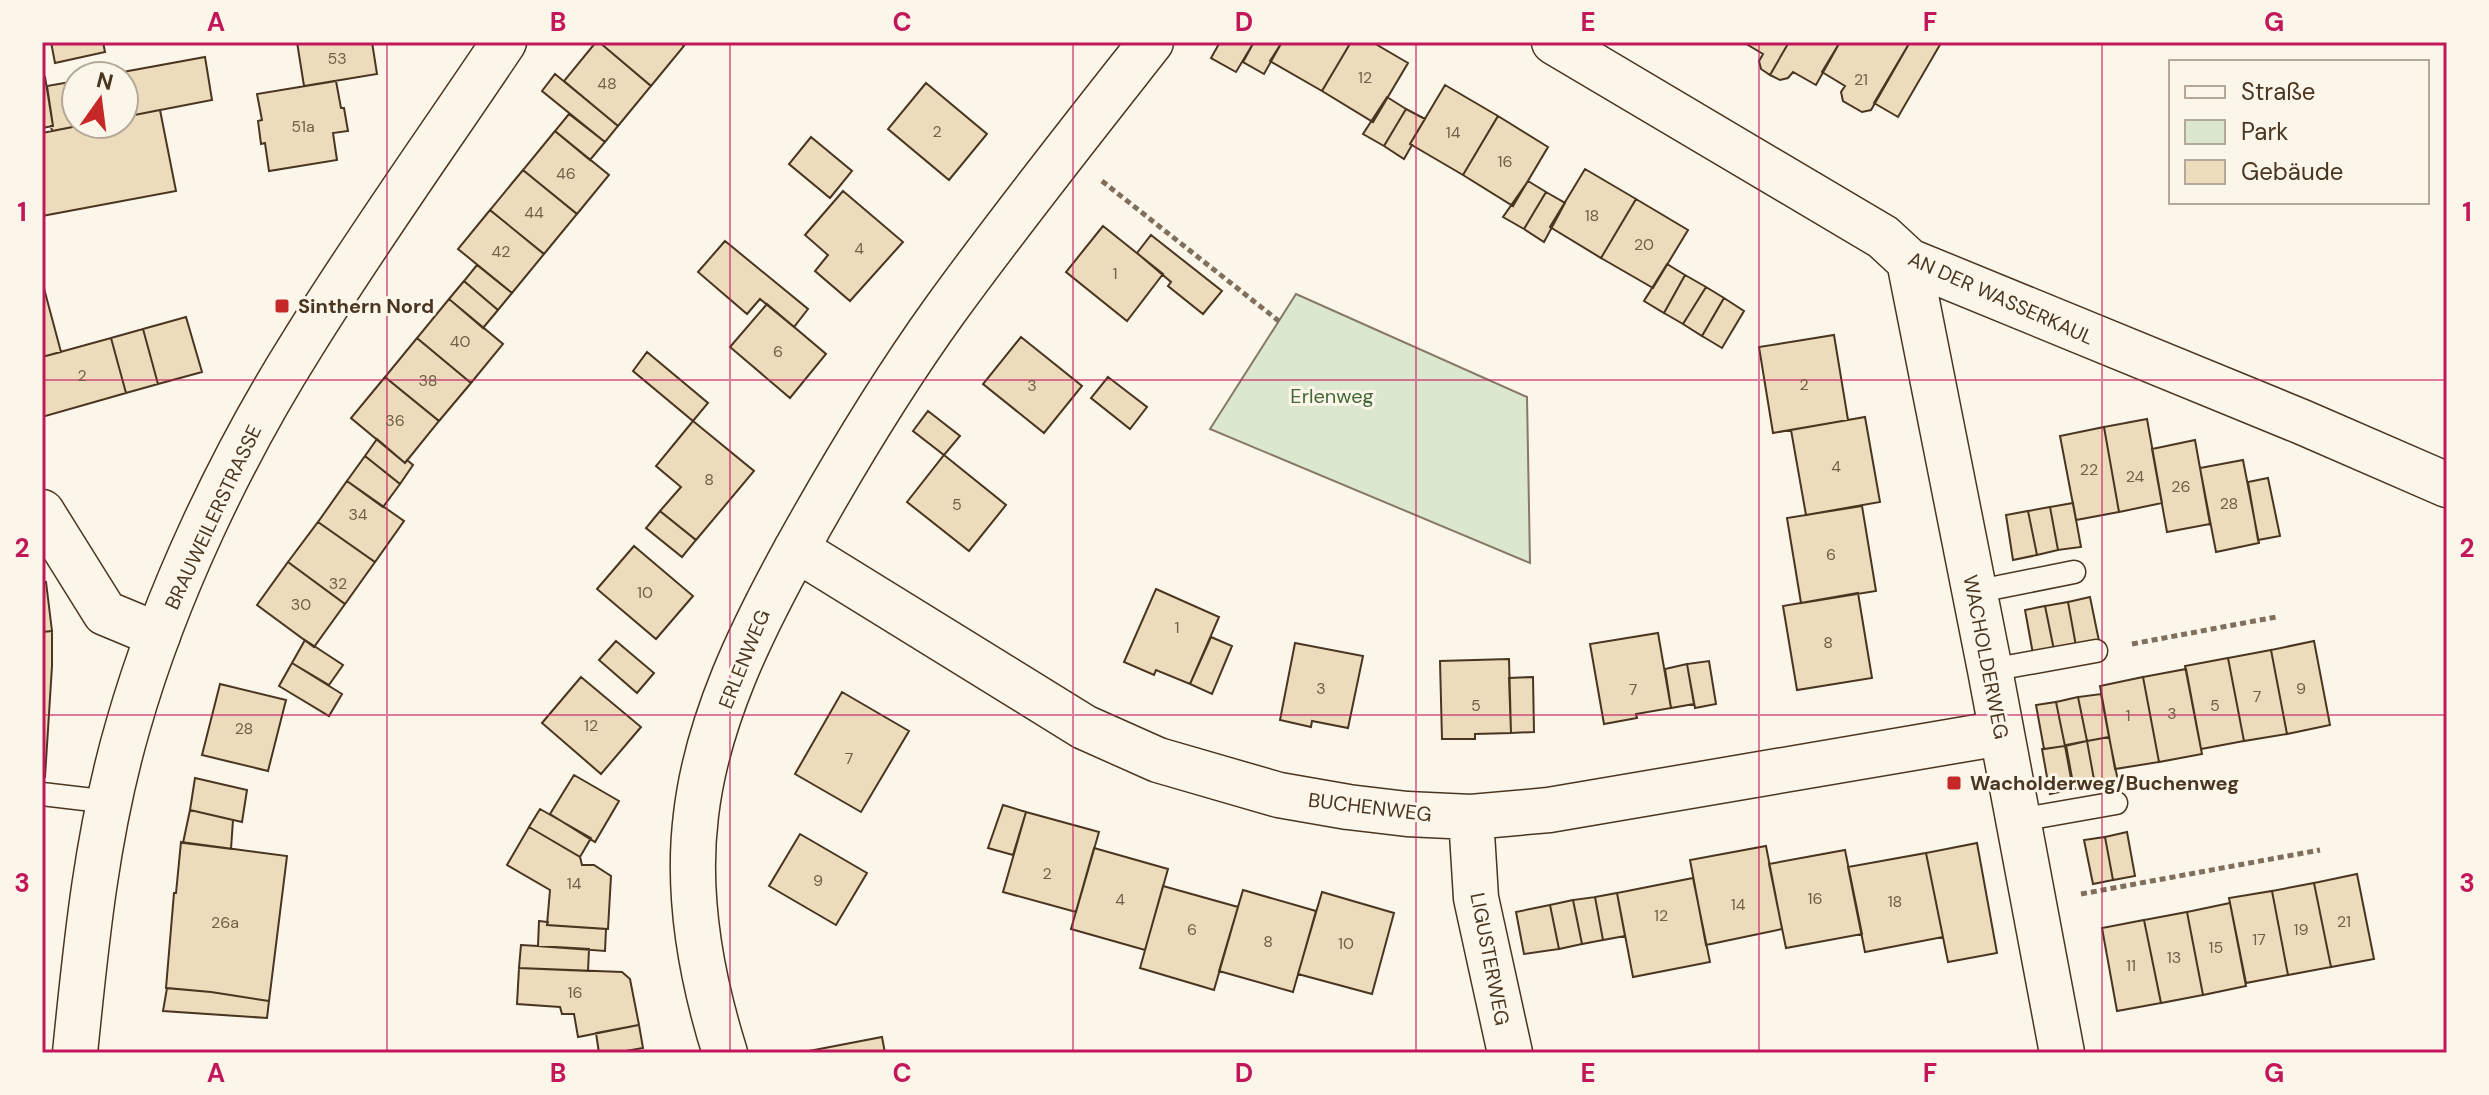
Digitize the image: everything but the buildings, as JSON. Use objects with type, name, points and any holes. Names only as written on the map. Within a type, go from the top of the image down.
[{"type":"street","name":"BRAUWEILERSTRASSE","points":[[75,1053],[93,887],[127,726],[187,562],[242,450],[312,328],[504,42]]},
{"type":"street","name":"ERLENWEG","points":[[725,1053],[707,983],[695,913],[695,817],[713,735],[740,663],[769,597],[830,487],[944,312],[1151,42]]},
{"type":"street","name":"AN DER WASSERKAUL","points":[[1554,42],[1883,237],[1909,261],[2302,422],[2447,485]]},
{"type":"street","name":"WACHOLDERWEG","points":[[1909,261],[2062,1053]]},
{"type":"street","points":[[42,512],[105,613],[158,635]]},
{"type":"street","name":"BUCHENWEG","points":[[796,549],[1084,727],[1158,760],[1279,795],[1348,807],[1471,817],[1549,810],[2001,733]]},
{"type":"street","name":"LIGUSTERWEG","points":[[1471,817],[1476,898],[1510,1053]]},
{"type":"lane","points":[[1974,592],[2074,572]]},
{"type":"lane","points":[[1990,670],[2096,651]]},
{"type":"lane","points":[[42,794],[110,802]]},
{"type":"lane","points":[[2019,820],[2116,803]]},
{"type":"path","points":[[1065,152],[1280,322]]},
{"type":"path","points":[[2096,651],[2276,617]]},
{"type":"path","points":[[2034,903],[2320,850]]},
{"type":"green space","name":"Erlenweg","points":[[1296,294],[1527,397],[1530,563],[1210,429]]},
{"type":"place","name":"Sinthern Nord","points":[[282,306]]},
{"type":"place","name":"Wacholderweg/Buchenweg","points":[[1954,783]]}]
